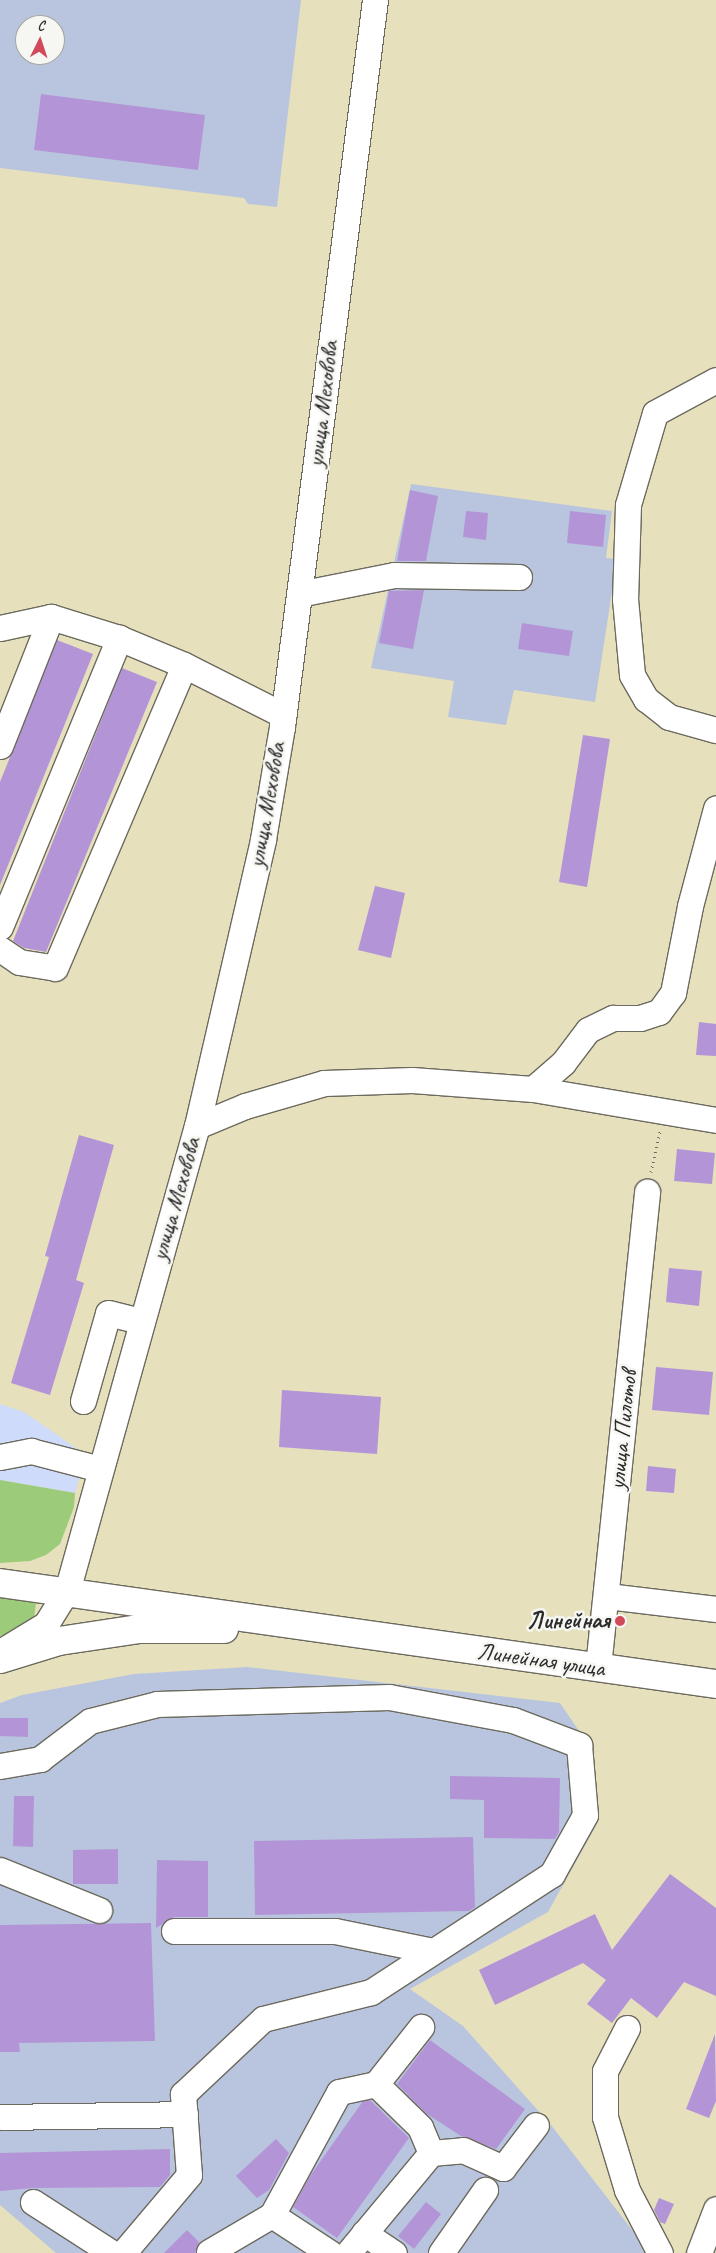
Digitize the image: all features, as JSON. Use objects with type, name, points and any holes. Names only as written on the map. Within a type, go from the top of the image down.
[{"type":"main road","points":[[0,1583],[67,1591],[365,1637]]},
{"type":"main road","points":[[0,1658],[59,1641],[138,1630],[218,1628],[365,1637]]},
{"type":"main road","name":"Линейная улица","points":[[365,1637],[716,1684]]},
{"type":"street","name":"улица Меховова","points":[[0,1652],[46,1624],[59,1608],[67,1591],[197,1126],[263,839],[283,716],[375,0]]},
{"type":"street","points":[[716,380],[655,413],[628,505],[625,598],[632,674],[646,698],[669,717],[716,730]]},
{"type":"street","points":[[299,594],[394,575],[519,577]]},
{"type":"street","points":[[0,628],[51,616],[119,638],[184,666],[283,716]]},
{"type":"street","points":[[0,746],[51,616]]},
{"type":"street","points":[[0,927],[119,638]]},
{"type":"street","points":[[0,949],[19,962],[54,968],[184,666]]},
{"type":"street","points":[[533,1089],[563,1063],[588,1030],[612,1018],[640,1018],[659,1012],[674,993],[690,906],[716,808]]},
{"type":"street","points":[[197,1126],[245,1106],[324,1083],[412,1080],[533,1089],[663,1113],[716,1120]]},
{"type":"street","name":"улица Пилотов","points":[[598,1667],[607,1596],[647,1192]]},
{"type":"street","points":[[83,1401],[108,1313],[141,1321]]},
{"type":"street","points":[[0,1457],[31,1451],[100,1469]]},
{"type":"street","points":[[607,1596],[716,1609]]},
{"type":"street","points":[[0,1766],[40,1759],[90,1721],[167,1704],[390,1697],[514,1720],[578,1745],[585,1815],[552,1874],[371,1992],[263,2018],[183,2094],[189,2175],[123,2253]]},
{"type":"street","points":[[0,1870],[99,1910]]},
{"type":"street","points":[[174,1931],[335,1931],[433,1951]]},
{"type":"street","points":[[209,2252],[272,2215],[339,2092],[376,2084],[421,2027]]},
{"type":"street","points":[[627,2028],[604,2072],[605,2117],[627,2190],[660,2253]]},
{"type":"street","points":[[376,2084],[420,2127],[431,2153]]},
{"type":"street","points":[[1,2117],[184,2114]]},
{"type":"street","points":[[348,2253],[431,2153],[463,2150],[503,2168],[536,2126]]},
{"type":"street","points":[[441,2253],[485,2190]]},
{"type":"street","points":[[33,2202],[112,2253]]},
{"type":"street","points":[[699,2253],[716,2209]]},
{"type":"street","points":[[272,2215],[330,2253]]},
{"type":"street","points":[[364,2233],[394,2253]]},
{"type":"path","points":[[647,1192],[663,1113]]},
{"type":"shaded area","points":[[0,0],[301,0],[277,207],[248,204],[244,198],[0,168]]},
{"type":"shaded area","points":[[411,484],[612,511],[606,558],[617,559],[595,702],[514,690],[506,725],[448,717],[454,681],[371,668]]},
{"type":"shaded area","points":[[0,1404],[24,1412],[86,1455],[75,1493],[0,1480]]},
{"type":"shaded area","points":[[247,1667],[560,1703],[590,1747],[598,1822],[548,1912],[410,1989],[463,2026],[551,2125],[650,2253],[56,2253],[0,2205],[0,1703],[22,1695],[134,1674]]},
{"type":"green space","points":[[0,1480],[75,1493],[74,1507],[60,1544],[46,1555],[30,1561],[0,1563]]},
{"type":"green space","points":[[0,1598],[25,1598],[36,1603],[34,1618],[21,1630],[0,1636]]},
{"type":"building","points":[[41,94],[205,115],[198,170],[34,150]]},
{"type":"building","points":[[410,490],[438,496],[426,561],[397,561]]},
{"type":"building","points":[[466,511],[488,513],[486,540],[463,537]]},
{"type":"building","points":[[570,511],[606,515],[603,547],[567,543]]},
{"type":"building","points":[[424,590],[413,649],[379,643],[389,591]]},
{"type":"building","points":[[522,623],[573,631],[569,656],[518,649]]},
{"type":"building","points":[[57,640],[93,654],[0,885],[0,782]]},
{"type":"building","points":[[122,668],[157,682],[46,952],[24,948],[13,941]]},
{"type":"building","points":[[583,735],[610,739],[587,887],[559,882]]},
{"type":"building","points":[[375,886],[405,893],[391,958],[358,950]]},
{"type":"building","points":[[699,1022],[716,1024],[716,1056],[696,1055]]},
{"type":"building","points":[[79,1135],[114,1145],[76,1280],[84,1283],[50,1395],[11,1383],[49,1257],[45,1256]]},
{"type":"building","points":[[677,1149],[715,1153],[712,1184],[674,1181]]},
{"type":"building","points":[[669,1268],[702,1271],[699,1306],[666,1302]]},
{"type":"building","points":[[656,1367],[713,1372],[709,1415],[652,1410]]},
{"type":"building","points":[[282,1390],[381,1397],[377,1454],[279,1447]]},
{"type":"building","points":[[648,1466],[676,1469],[674,1493],[646,1491]]},
{"type":"building","points":[[0,1718],[28,1718],[28,1737],[0,1736]]},
{"type":"building","points":[[450,1776],[560,1778],[559,1832],[555,1839],[484,1838],[484,1800],[450,1799]]},
{"type":"building","points":[[14,1796],[34,1796],[33,1847],[13,1846]]},
{"type":"building","points":[[473,1837],[475,1907],[469,1911],[255,1915],[254,1841]]},
{"type":"building","points":[[118,1849],[118,1884],[73,1884],[73,1850]]},
{"type":"building","points":[[157,1860],[208,1861],[208,1917],[174,1917],[156,1928]]},
{"type":"building","points":[[670,1874],[716,1908],[716,1996],[684,1982],[657,2018],[631,1998],[612,2023],[587,2004],[606,1980],[583,1963],[495,2005],[479,1970],[595,1914],[612,1950]]},
{"type":"building","points":[[151,1923],[155,2041],[19,2043],[20,2052],[0,2052],[0,1925]]},
{"type":"building","points":[[715,2034],[716,2101],[709,2118],[686,2109]]},
{"type":"building","points":[[430,2040],[525,2109],[496,2149],[461,2136],[427,2114],[397,2084]]},
{"type":"building","points":[[370,2100],[409,2138],[337,2238],[293,2207],[310,2176],[363,2101]]},
{"type":"building","points":[[276,2139],[289,2153],[269,2190],[257,2198],[236,2176]]},
{"type":"building","points":[[170,2149],[170,2175],[160,2187],[33,2188],[0,2191],[0,2153]]},
{"type":"building","points":[[659,2198],[674,2204],[665,2224],[660,2222],[654,2210]]},
{"type":"building","points":[[426,2202],[441,2214],[414,2249],[398,2236]]},
{"type":"building","points":[[187,2230],[199,2242],[195,2253],[164,2253]]},
{"type":"place","name":"Линейная","points":[[620,1621]]}]
